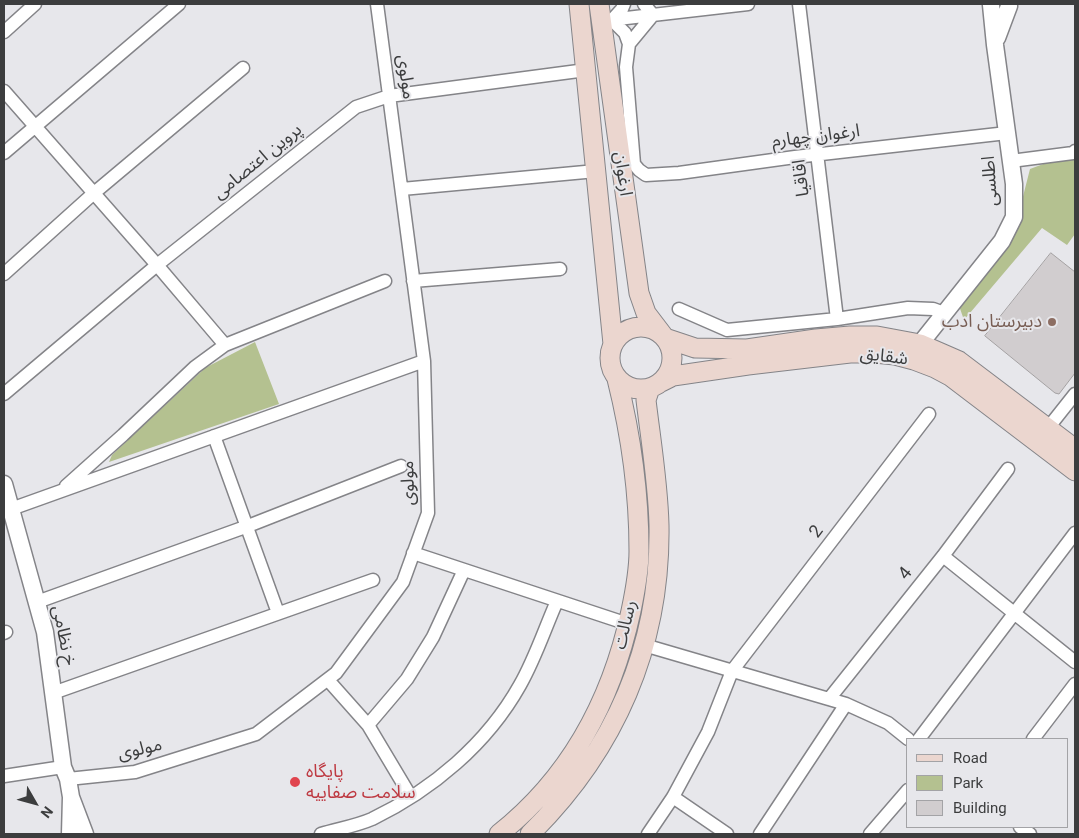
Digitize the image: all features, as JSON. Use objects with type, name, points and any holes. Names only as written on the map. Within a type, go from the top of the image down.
[{"type":"main road","name":"ارغوان","points":[[579,4],[613,344]]},
{"type":"main road","name":"ارغوان","points":[[604,15],[639,293],[646,313],[665,338]]},
{"type":"main road","points":[[643,327],[655,330],[665,338],[672,360],[669,372],[656,385],[639,390],[627,386],[617,379],[611,367],[610,357],[613,344],[621,335],[632,329],[643,327]]},
{"type":"main road","name":"شقایق","points":[[665,338],[696,348],[718,350],[747,349],[850,336],[877,336],[920,344],[959,361],[1042,435],[1075,472]]},
{"type":"main road","name":"شقایق","points":[[656,385],[673,376],[748,364],[850,353],[895,355],[950,376],[1042,435],[1075,449]]},
{"type":"main road","name":"رسالت","points":[[511,831],[564,767],[602,704],[614,673],[628,624],[634,597],[639,553],[636,492],[629,428],[617,379]]},
{"type":"main road","name":"رسالت","points":[[530,834],[554,810],[602,745],[636,673],[644,645],[655,594],[658,556],[659,524],[656,484],[646,400],[656,385]]},
{"type":"street","points":[[4,32],[35,4]]},
{"type":"street","points":[[4,153],[179,4]]},
{"type":"street","name":"مولوی","points":[[4,776],[135,772],[256,734],[336,674],[403,582],[428,512],[424,360],[377,4]]},
{"type":"street","points":[[604,15],[622,9],[624,4]]},
{"type":"street","points":[[644,4],[654,15]]},
{"type":"street","points":[[604,15],[654,15],[748,4]]},
{"type":"street","name":"اقاقیا","points":[[799,4],[836,319]]},
{"type":"street","points":[[990,4],[997,8],[1012,5]]},
{"type":"street","name":"اطلسی","points":[[920,344],[1002,241],[1014,216],[1014,184],[990,4]]},
{"type":"street","points":[[995,45],[1000,26],[1012,5]]},
{"type":"street","points":[[604,15],[625,33],[629,44],[654,15]]},
{"type":"street","name":"ارغوان چهارم","points":[[629,44],[626,67],[634,164],[646,175],[679,173],[817,154],[1007,133]]},
{"type":"street","points":[[4,274],[94,193],[243,68]]},
{"type":"street","name":"پروین اعتصامی","points":[[4,394],[157,265],[356,106],[390,96],[586,70]]},
{"type":"street","points":[[4,91],[225,345]]},
{"type":"street","points":[[1011,161],[1073,153],[1075,151]]},
{"type":"street","points":[[402,189],[596,171]]},
{"type":"street","points":[[414,282],[560,269]]},
{"type":"street","points":[[60,491],[195,367],[225,345],[385,281]]},
{"type":"street","points":[[679,309],[726,330],[836,319],[908,308],[934,309],[944,313]]},
{"type":"street","points":[[10,509],[424,360]]},
{"type":"street","points":[[1042,435],[1075,394]]},
{"type":"street","name":"2","points":[[648,834],[674,797],[708,732],[732,671],[929,414]]},
{"type":"street","points":[[214,436],[248,526],[278,614]]},
{"type":"street","points":[[37,602],[248,526],[402,466]]},
{"type":"street","name":"4","points":[[829,699],[943,556],[1008,469]]},
{"type":"street","name":"خ نظامی","points":[[4,484],[45,632],[71,797]]},
{"type":"street","points":[[920,738],[1075,533]]},
{"type":"street","points":[[414,553],[628,624]]},
{"type":"street","points":[[943,556],[1075,662]]},
{"type":"street","points":[[368,725],[407,680],[433,637],[464,570]]},
{"type":"street","points":[[53,692],[373,580]]},
{"type":"street","points":[[321,834],[371,820],[425,789],[462,759],[496,722],[520,684],[557,601]]},
{"type":"street","points":[[644,645],[846,704],[888,723],[907,738]]},
{"type":"street","points":[[328,680],[368,725],[411,797]]},
{"type":"street","points":[[1034,738],[1075,684]]},
{"type":"street","points":[[760,834],[846,704]]},
{"type":"street","points":[[870,834],[906,792]]},
{"type":"street","points":[[70,834],[71,797]]},
{"type":"street","points":[[71,797],[85,834]]},
{"type":"street","points":[[674,797],[727,834]]},
{"type":"green space","points":[[1075,152],[1075,234],[1067,245],[1042,228],[964,320],[957,300],[1017,220],[1030,169]]},
{"type":"green space","points":[[255,342],[279,404],[109,462],[112,455],[205,368]]},
{"type":"building","points":[[1051,253],[1075,272],[1075,373],[1059,394],[1055,393],[985,336]]},
{"type":"place","name":"دبیرستان ادب","points":[[1052,322]]},
{"type":"place","name":"پایگاه سلامت صفاییه","points":[[295,782]]}]
